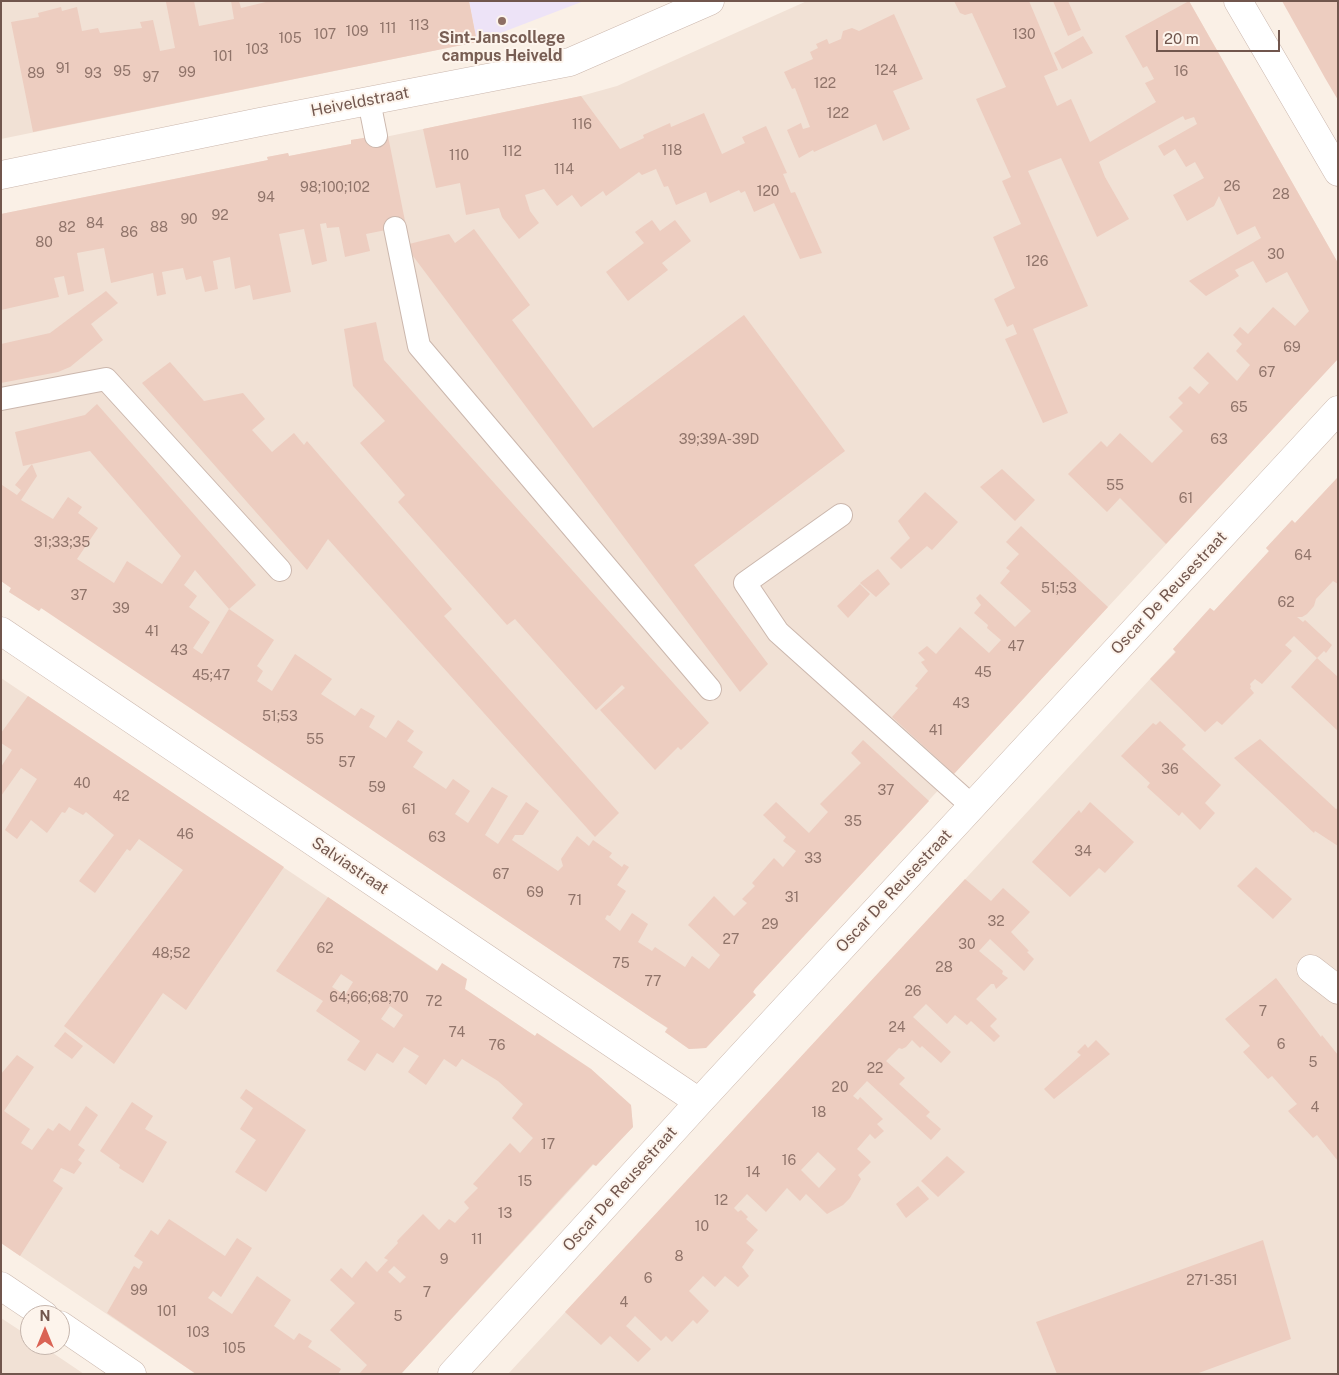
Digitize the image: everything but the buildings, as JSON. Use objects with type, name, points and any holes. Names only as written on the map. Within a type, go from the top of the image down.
[{"type":"street","name":"Heiveldstraat","points":[[1,175],[570,62],[710,1]]},
{"type":"street","points":[[1238,1],[1338,172]]},
{"type":"street","name":"Oscar De Reusestraat","points":[[452,1374],[699,1102],[1338,410]]},
{"type":"street","name":"Salviastraat","points":[[1,631],[699,1102]]},
{"type":"street","points":[[1311,969],[1338,990]]},
{"type":"street","points":[[1,1286],[29,1305]]},
{"type":"street","points":[[70,1333],[132,1374]]},
{"type":"lane","points":[[369,101],[376,136]]},
{"type":"lane","points":[[395,228],[419,346],[710,689]]},
{"type":"lane","points":[[1,399],[106,379],[280,570]]},
{"type":"lane","points":[[841,515],[745,583],[778,632],[972,806]]},
{"type":"shaded area","points":[[1,1],[469,1],[477,42],[1,139]]},
{"type":"shaded area","name":"Sint-Janscollege campus Heiveld","points":[[469,1],[584,1],[477,42]]},
{"type":"shaded area","points":[[807,1],[1189,1],[1338,263],[1309,390],[755,988],[753,992],[756,995],[706,1048],[689,1049],[665,1032],[667,1028],[42,608],[39,611],[9,592],[11,588],[1,581],[1,214],[268,160],[267,157],[288,153],[289,156],[351,144],[351,140],[376,136],[385,137],[581,96],[617,86]]},
{"type":"shaded area","points":[[1338,477],[1338,1374],[508,1374],[1175,652],[1173,649],[1210,608],[1214,611],[1269,551],[1266,548],[1292,520],[1295,523]]},
{"type":"shaded area","points":[[1,678],[535,1036],[537,1033],[591,1069],[631,1105],[633,1127],[596,1166],[593,1165],[401,1374],[196,1374],[1,1243]]},
{"type":"shaded area","points":[[1,1318],[20,1330],[20,1355],[56,1355],[84,1374],[1,1374]]},
{"type":"place","name":"Sint-Janscollege campus Heiveld","points":[[502,21]]}]
